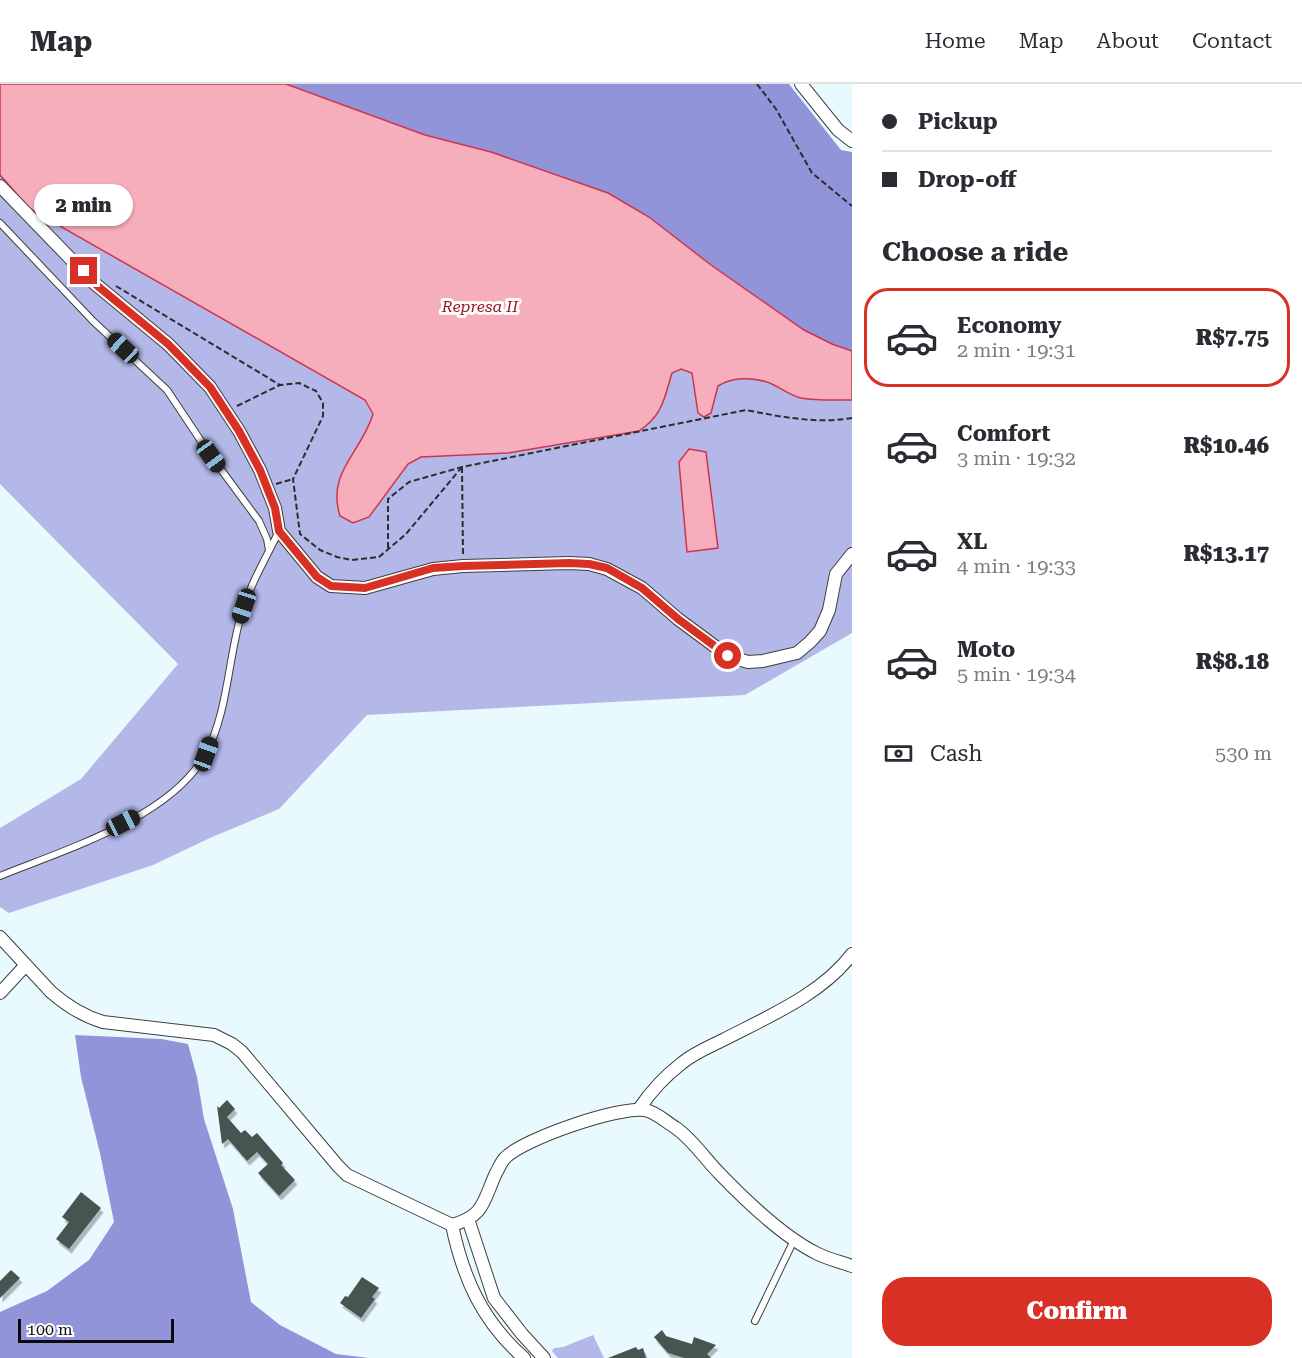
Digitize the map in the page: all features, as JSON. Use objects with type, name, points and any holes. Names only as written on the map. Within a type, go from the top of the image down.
[{"type":"street","points":[[801,84],[838,130],[852,141]]},
{"type":"street","points":[[0,186],[94,283],[168,344],[210,387],[260,470],[275,508],[279,531],[317,577],[331,586],[365,588],[433,568],[589,564],[607,568],[642,588],[678,619],[728,656],[748,662],[797,653],[810,642],[820,631],[829,610],[836,574],[852,554]]},
{"type":"street","points":[[0,937],[25,966],[60,1000],[86,1017],[103,1022],[207,1034],[232,1044],[242,1052],[348,1175],[452,1225],[468,1220],[483,1206],[503,1159],[513,1151],[534,1139],[602,1117],[639,1109],[647,1110],[683,1133],[719,1173],[794,1240],[818,1255],[852,1266]]},
{"type":"street","points":[[639,1109],[655,1087],[683,1062],[768,1017],[816,988],[852,954]]},
{"type":"street","points":[[0,993],[25,966]]},
{"type":"street","points":[[468,1220],[494,1298],[544,1358]]},
{"type":"street","points":[[452,1225],[462,1263],[478,1304],[491,1323],[523,1357]]},
{"type":"street","points":[[478,1304],[494,1298]]},
{"type":"street","points":[[510,1344],[522,1334]]},
{"type":"lane","points":[[0,223],[93,321],[167,390],[211,456],[259,521],[269,550]]},
{"type":"lane","points":[[0,876],[108,831],[152,809],[194,773],[206,754],[215,730],[239,620],[248,592],[279,531]]},
{"type":"lane","points":[[755,1321],[794,1240]]},
{"type":"path","points":[[757,84],[776,109],[812,173],[852,206]]},
{"type":"path","points":[[112,283],[280,385]]},
{"type":"path","points":[[226,411],[280,385],[299,382],[316,391],[323,403],[323,416],[293,479],[300,534],[320,550],[352,560],[379,558],[406,534],[462,467]]},
{"type":"path","points":[[388,548],[388,500],[409,482],[462,467],[746,410],[790,419],[831,422],[852,418]]},
{"type":"path","points":[[462,467],[463,566]]},
{"type":"path","points":[[267,486],[293,479]]},
{"type":"shaded area","points":[[287,84],[789,84],[841,150],[852,152],[852,351],[804,330],[711,265],[649,217],[608,193],[491,152],[425,135]]},
{"type":"shaded area","points":[[0,175],[30,209],[364,400],[373,414],[341,474],[337,501],[340,516],[369,517],[408,464],[421,457],[508,453],[639,431],[661,409],[672,373],[681,369],[692,373],[698,412],[711,413],[718,386],[742,379],[767,382],[792,394],[852,400],[852,633],[745,695],[367,715],[279,809],[153,865],[9,913],[0,907],[0,828],[81,779],[178,664],[0,484]]},
{"type":"shaded area","points":[[75,1035],[161,1039],[188,1044],[197,1077],[204,1119],[233,1209],[251,1302],[280,1325],[336,1354],[369,1358],[0,1358],[0,1312],[47,1291],[89,1260],[114,1222],[81,1077]]},
{"type":"shaded area","points":[[593,1335],[604,1358],[558,1358],[552,1351],[554,1348],[563,1347]]},
{"type":"water","name":"Represa II","points":[[0,84],[286,84],[425,135],[491,152],[608,193],[649,217],[711,265],[804,330],[852,351],[852,400],[801,398],[767,382],[755,379],[735,379],[718,386],[711,413],[704,417],[698,413],[692,373],[681,369],[672,373],[658,412],[639,431],[508,453],[421,457],[408,464],[369,517],[353,523],[340,516],[337,501],[338,487],[341,474],[373,414],[365,400],[30,209],[0,175]]},
{"type":"water","points":[[689,449],[706,452],[718,548],[687,552],[679,462]]},
{"type":"building","points":[[227,1100],[235,1109],[227,1117],[241,1133],[245,1130],[252,1137],[257,1133],[295,1180],[279,1196],[258,1173],[268,1164],[257,1152],[247,1161],[228,1139],[222,1144],[217,1106],[219,1108]]},
{"type":"building","points":[[81,1192],[101,1208],[69,1249],[56,1239],[69,1222],[62,1217]]},
{"type":"building","points":[[11,1270],[20,1278],[0,1298],[0,1281]]},
{"type":"building","points":[[362,1277],[379,1288],[372,1297],[375,1299],[361,1318],[340,1303],[345,1296],[348,1297]]},
{"type":"building","points":[[662,1330],[666,1336],[692,1344],[694,1337],[716,1345],[707,1354],[711,1358],[684,1358],[668,1353],[654,1337]]},
{"type":"building","points":[[636,1347],[638,1350],[643,1348],[646,1358],[608,1358]]},
{"type":"route","points":[[84,271],[94,283],[168,344],[210,387],[239,431],[260,470],[275,508],[279,531],[317,577],[331,586],[365,588],[433,568],[478,565],[589,564],[607,568],[642,588],[678,619],[728,656]]}]
